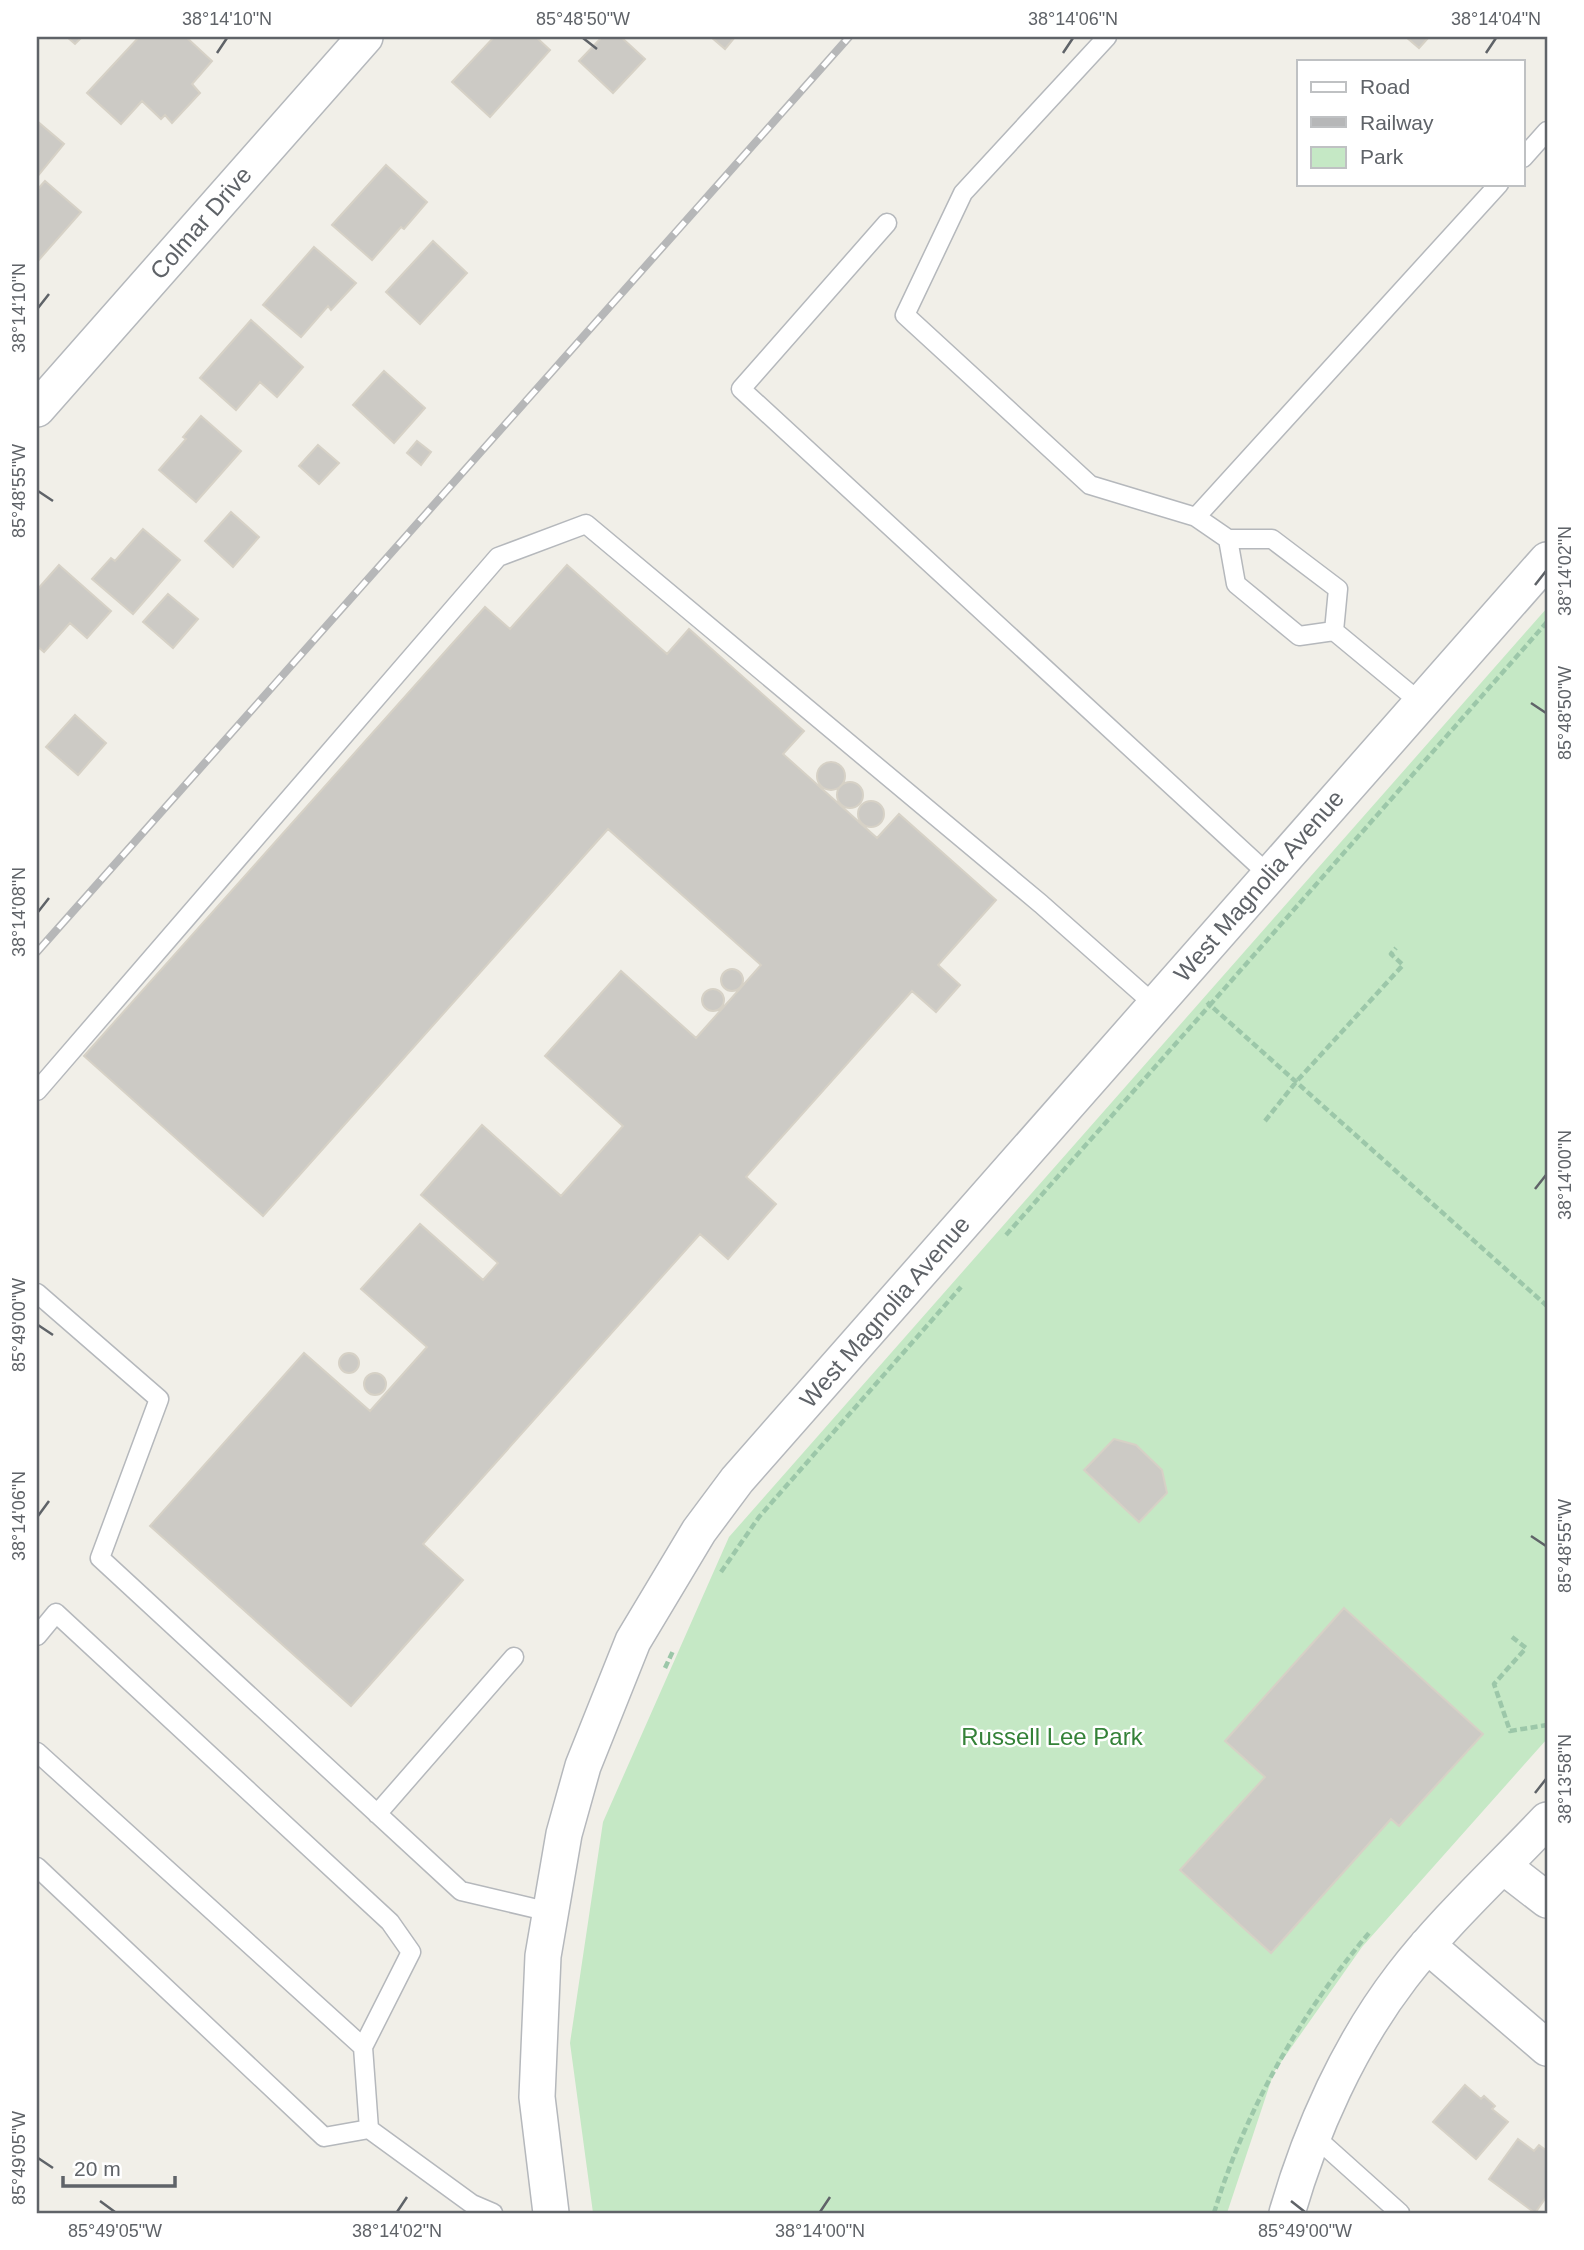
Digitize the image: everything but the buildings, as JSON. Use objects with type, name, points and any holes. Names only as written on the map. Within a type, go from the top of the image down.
[{"type":"street","name":"Colmar Drive","points":[[40,399],[352,41]]},
{"type":"street","name":"West Magnolia Avenue","points":[[551,2213],[537,2097],[543,1956],[564,1834],[583,1766],[633,1641],[699,1531],[737,1480],[1547,559]]},
{"type":"street","points":[[1287,2213],[1313,2135],[1347,2060],[1401,1977],[1427,1945],[1547,1820]]},
{"type":"street","points":[[1503,1866],[1547,1900]]},
{"type":"street","points":[[1427,1945],[1547,2048]]},
{"type":"lane","points":[[1107,37],[963,193],[905,315],[1090,485],[1196,517],[1228,539],[1272,539],[1338,589],[1334,631]]},
{"type":"lane","points":[[1524,157],[1547,131]]},
{"type":"lane","points":[[1196,517],[1497,186]]},
{"type":"lane","points":[[887,223],[741,389],[1269,875]]},
{"type":"lane","points":[[37,1091],[498,557],[586,524],[1041,904],[1155,1005]]},
{"type":"lane","points":[[1228,539],[1236,584],[1299,636],[1334,631],[1421,703]]},
{"type":"lane","points":[[37,1293],[159,1399],[100,1558],[461,1891],[550,1912]]},
{"type":"lane","points":[[37,1636],[56,1613],[390,1922],[411,1952],[363,2048],[369,2129]]},
{"type":"lane","points":[[377,1814],[514,1657]]},
{"type":"lane","points":[[37,1752],[363,2048]]},
{"type":"lane","points":[[37,1867],[324,2137],[369,2129],[472,2204],[493,2213]]},
{"type":"lane","points":[[1313,2135],[1401,2213]]},
{"type":"path","points":[[1004,1237],[1547,622]]},
{"type":"path","points":[[1265,1121],[1296,1082],[1403,965],[1391,954],[1396,948]]},
{"type":"path","points":[[1210,1005],[1547,1306]]},
{"type":"path","points":[[716,1579],[759,1517],[968,1278]]},
{"type":"path","points":[[1512,1637],[1526,1648],[1494,1684],[1510,1731],[1547,1725]]},
{"type":"path","points":[[660,1679],[677,1644]]},
{"type":"path","points":[[1214,2213],[1252,2111],[1288,2046],[1343,1962],[1369,1933]]},
{"type":"green space","name":"Russell Lee Park","points":[[1547,608],[1547,1739],[1362,1947],[1274,2072],[1227,2213],[593,2213],[570,2043],[603,1822],[729,1537]]},
{"type":"railway","points":[[37,952],[849,37]]}]
